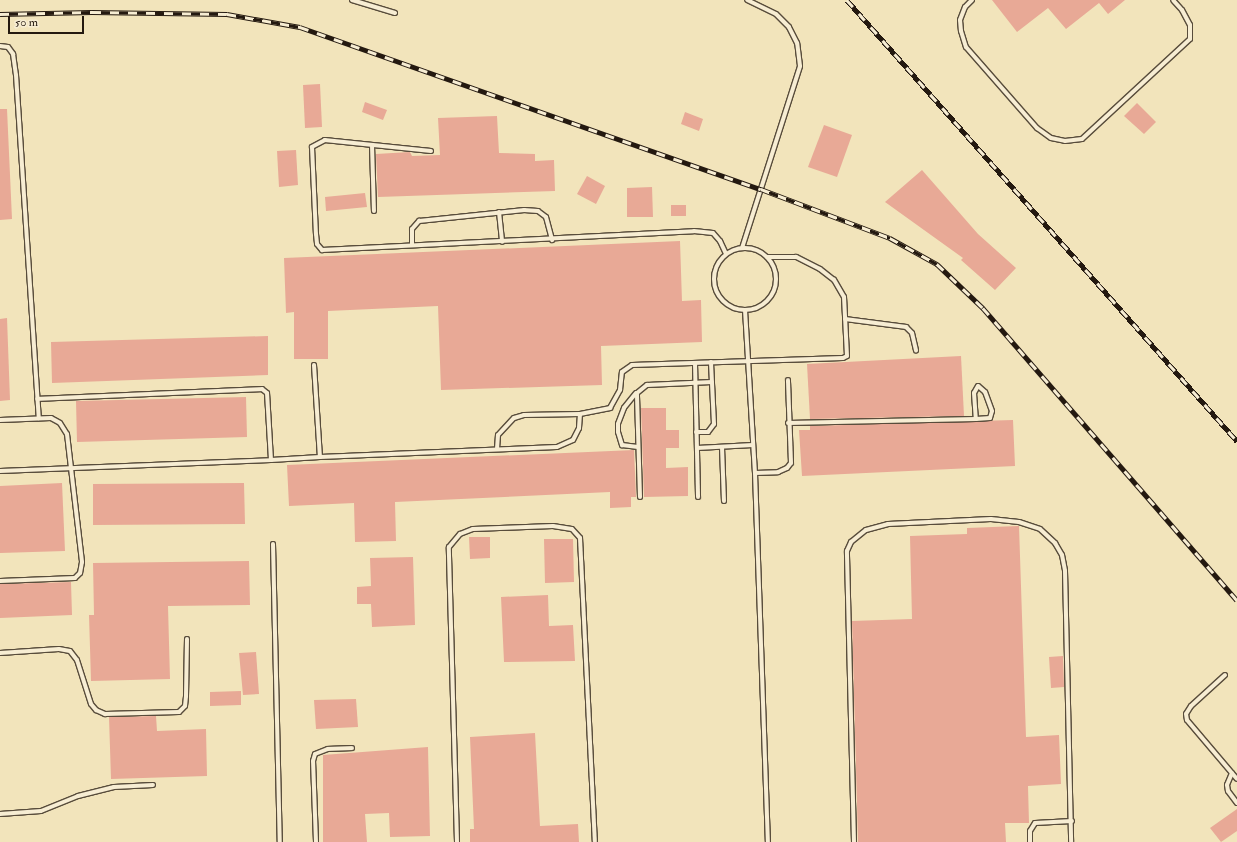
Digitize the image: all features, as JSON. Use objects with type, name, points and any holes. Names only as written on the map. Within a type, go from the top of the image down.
[{"type":"lane","points":[[352,0],[395,14]]},
{"type":"lane","points":[[742,248],[800,66],[797,43],[789,27],[776,14],[747,0]]},
{"type":"lane","points":[[972,0],[965,7],[960,20],[960,31],[966,47],[1037,128],[1051,138],[1065,142],[1082,139],[1190,39],[1190,25],[1182,10],[1173,0]]},
{"type":"lane","points":[[0,46],[8,47],[13,54],[16,75],[39,418]]},
{"type":"lane","points":[[431,151],[325,140],[312,147],[317,244],[322,250],[552,240],[694,231],[713,233],[720,241],[726,254]]},
{"type":"lane","points":[[372,145],[374,211]]},
{"type":"lane","points":[[412,245],[412,229],[419,221],[499,212],[538,211],[546,217],[552,240]]},
{"type":"lane","points":[[499,212],[502,242]]},
{"type":"lane","points":[[497,449],[498,435],[514,418],[524,415],[580,414],[610,408],[616,400],[622,372],[626,367],[750,360],[843,358],[848,351],[844,297],[834,280],[820,269],[796,257],[768,257],[753,249],[742,248],[726,254],[715,270],[716,289],[727,304],[745,310],[764,303],[774,290],[776,275],[768,257]]},
{"type":"lane","points":[[745,310],[750,360],[755,473],[768,842]]},
{"type":"lane","points":[[845,319],[906,328],[912,333],[916,351]]},
{"type":"lane","points":[[696,432],[708,432],[713,428],[711,362]]},
{"type":"lane","points":[[695,363],[698,497]]},
{"type":"lane","points":[[314,365],[320,457]]},
{"type":"lane","points":[[755,473],[787,468],[791,463],[788,423],[788,380]]},
{"type":"lane","points":[[638,448],[622,445],[618,432],[618,424],[624,408],[637,393],[648,386],[712,382]]},
{"type":"lane","points":[[788,423],[976,419],[990,418],[992,415],[986,392],[978,386],[974,393],[976,419]]},
{"type":"lane","points":[[37,399],[262,390],[267,393],[271,460]]},
{"type":"lane","points":[[637,393],[640,497]]},
{"type":"lane","points":[[0,471],[557,447],[568,444],[573,440],[579,428],[580,414]]},
{"type":"lane","points":[[0,420],[51,418],[60,423],[67,434],[82,562],[80,573],[75,578],[0,581]]},
{"type":"lane","points":[[697,448],[753,445]]},
{"type":"lane","points":[[722,447],[724,501]]},
{"type":"lane","points":[[854,842],[847,551],[850,542],[866,530],[888,524],[991,519],[1020,522],[1040,529],[1054,543],[1062,554],[1065,571],[1072,821],[1071,842]]},
{"type":"lane","points":[[457,842],[449,547],[460,534],[473,529],[553,526],[572,529],[580,538],[595,842]]},
{"type":"lane","points":[[273,544],[280,842]]},
{"type":"lane","points":[[0,652],[59,649],[70,651],[76,660],[91,704],[96,710],[105,714],[179,712],[185,706],[187,639]]},
{"type":"lane","points":[[1225,675],[1186,714],[1187,720],[1237,779]]},
{"type":"lane","points":[[316,842],[313,761],[315,754],[328,749],[352,748]]},
{"type":"lane","points":[[1232,773],[1228,779],[1228,791],[1237,803]]},
{"type":"lane","points":[[0,814],[41,811],[78,796],[109,788],[154,785]]},
{"type":"lane","points":[[1030,842],[1030,831],[1035,823],[1072,821]]},
{"type":"building","points":[[992,0],[1125,0],[1108,14],[1099,3],[1066,29],[1048,8],[1017,32]]},
{"type":"building","points":[[320,84],[322,127],[305,128],[303,85]]},
{"type":"building","points":[[365,102],[387,110],[383,120],[362,112]]},
{"type":"building","points":[[1137,103],[1156,122],[1144,134],[1124,116]]},
{"type":"building","points":[[0,109],[7,109],[12,219],[0,220]]},
{"type":"building","points":[[685,112],[703,119],[699,131],[681,124]]},
{"type":"building","points":[[497,116],[499,153],[535,154],[535,161],[554,160],[555,191],[378,197],[376,154],[410,152],[412,156],[440,155],[438,118]]},
{"type":"building","points":[[824,125],[852,135],[837,177],[808,167]]},
{"type":"building","points":[[296,150],[298,185],[279,187],[277,151]]},
{"type":"building","points":[[922,170],[978,234],[1016,268],[995,290],[961,260],[963,258],[885,202]]},
{"type":"building","points":[[587,176],[605,186],[596,204],[577,194]]},
{"type":"building","points":[[652,187],[653,217],[627,217],[627,188]]},
{"type":"building","points":[[365,193],[367,207],[326,211],[325,197]]},
{"type":"building","points":[[671,205],[686,205],[686,216],[671,216]]},
{"type":"building","points":[[680,241],[682,301],[701,300],[702,342],[601,346],[602,385],[441,390],[438,306],[328,311],[328,359],[294,359],[294,312],[286,313],[284,258]]},
{"type":"building","points":[[7,318],[10,400],[0,401],[0,319]]},
{"type":"building","points":[[268,336],[268,375],[52,383],[51,342]]},
{"type":"building","points":[[961,356],[964,416],[810,419],[807,364]]},
{"type":"building","points":[[246,397],[247,437],[77,442],[76,401]]},
{"type":"building","points":[[641,408],[666,408],[666,430],[679,430],[679,448],[666,448],[666,468],[688,467],[688,496],[644,497]]},
{"type":"building","points":[[1013,420],[1015,466],[802,476],[799,430],[810,430],[810,426]]},
{"type":"building","points":[[634,450],[636,497],[631,497],[631,507],[610,508],[610,492],[395,502],[396,541],[355,542],[354,503],[289,506],[287,465]]},
{"type":"building","points":[[62,483],[65,551],[0,553],[0,486]]},
{"type":"building","points":[[244,483],[245,524],[93,525],[93,484]]},
{"type":"building","points":[[1019,526],[1026,737],[1059,735],[1061,784],[1028,786],[1029,823],[1005,823],[1006,842],[858,842],[852,621],[912,619],[910,536],[967,534],[967,528]]},
{"type":"building","points":[[469,537],[490,537],[490,558],[470,559]]},
{"type":"building","points":[[544,539],[573,539],[574,582],[545,583]]},
{"type":"building","points":[[413,557],[415,625],[372,627],[371,604],[357,604],[357,587],[371,586],[370,558]]},
{"type":"building","points":[[249,561],[250,605],[168,606],[170,679],[91,681],[89,615],[94,615],[93,563]]},
{"type":"building","points":[[71,582],[72,615],[0,618],[0,584]]},
{"type":"building","points":[[548,595],[549,626],[573,625],[575,661],[504,662],[501,597]]},
{"type":"building","points":[[256,652],[259,694],[243,695],[239,653]]},
{"type":"building","points":[[1063,656],[1064,687],[1051,688],[1049,657]]},
{"type":"building","points":[[241,691],[241,705],[210,706],[210,692]]},
{"type":"building","points":[[356,699],[358,727],[316,729],[314,700]]},
{"type":"building","points":[[156,716],[157,731],[206,729],[207,776],[111,779],[109,717]]},
{"type":"building","points":[[535,733],[540,826],[578,824],[579,842],[470,842],[470,829],[474,829],[470,737]]},
{"type":"building","points":[[428,747],[430,836],[390,837],[389,813],[365,814],[367,842],[323,842],[323,755]]},
{"type":"building","points":[[1237,809],[1237,831],[1221,842],[1210,828]]},
{"type":"railway","points":[[847,0],[1237,441]]},
{"type":"railway","points":[[0,14],[92,12],[227,14],[300,27],[761,189],[890,238],[937,264],[983,308],[1237,600]]}]
